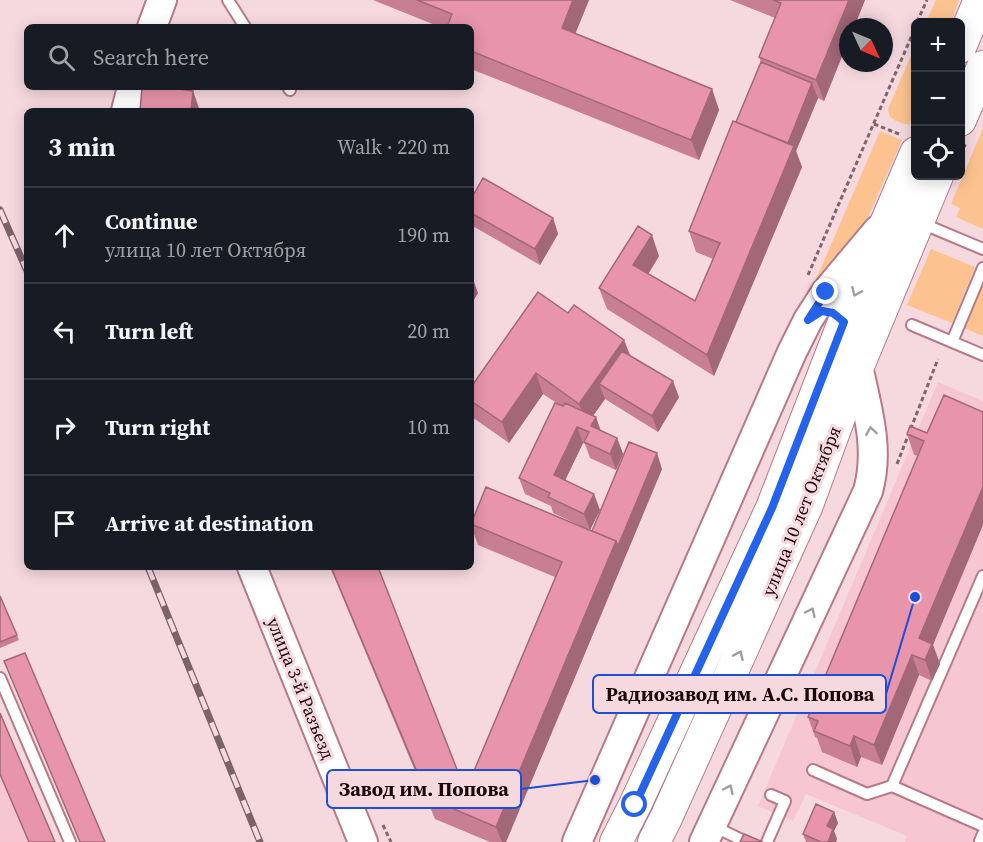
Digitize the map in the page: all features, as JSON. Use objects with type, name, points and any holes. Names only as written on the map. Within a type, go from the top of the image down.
[{"type":"main road","points":[[153,24],[162,0]]},
{"type":"main road","points":[[965,35],[980,0]]},
{"type":"main road","points":[[965,108],[983,67]]},
{"type":"main road","points":[[127,108],[131,90]]},
{"type":"main road","name":"улица 10 лет Октября","points":[[616,842],[772,508],[844,322],[888,219],[907,143]]},
{"type":"main road","name":"улица 10 лет Октября","points":[[654,842],[807,505],[858,366],[935,180]]},
{"type":"main road","points":[[577,842],[780,377],[808,320],[826,292],[888,219]]},
{"type":"main road","points":[[808,320],[822,311],[833,313],[844,322]]},
{"type":"main road","points":[[708,834],[868,491],[874,471],[874,454],[858,366]]},
{"type":"main road","name":"улица 3-й Разъезд","points":[[253,570],[363,842]]},
{"type":"lane","points":[[228,0],[242,24]]},
{"type":"lane","points":[[918,222],[983,249]]},
{"type":"lane","points":[[952,342],[983,268]]},
{"type":"lane","points":[[912,325],[983,355]]},
{"type":"lane","points":[[892,786],[983,576]]},
{"type":"lane","points":[[0,678],[70,842]]},
{"type":"lane","points":[[813,770],[867,794],[892,786],[983,826]]},
{"type":"lane","points":[[767,842],[785,801],[771,795]]},
{"type":"lane","points":[[708,834],[748,842]]},
{"type":"path","points":[[919,18],[927,0]]},
{"type":"path","points":[[873,124],[907,143]]},
{"type":"shaded area","points":[[936,0],[959,0],[952,18],[928,18]]},
{"type":"shaded area","points":[[911,55],[911,120],[909,125],[892,119],[888,109]]},
{"type":"shaded area","points":[[983,128],[983,229],[956,217],[960,208],[951,204],[961,180],[965,180],[965,171]]},
{"type":"shaded area","points":[[880,131],[902,140],[869,215],[850,244],[814,284]]},
{"type":"shaded area","points":[[931,249],[975,267],[952,323],[907,305]]},
{"type":"shaded area","points":[[983,282],[983,336],[964,328]]},
{"type":"shaded area","points":[[938,382],[983,401],[983,842],[905,842],[907,836],[806,794],[793,821],[758,806]]},
{"type":"shaded area","points":[[0,775],[28,842],[0,842]]},
{"type":"building","points":[[417,0],[573,0],[562,28],[712,89],[691,140],[474,52],[474,24],[448,24],[452,14]]},
{"type":"building","points":[[773,0],[849,0],[842,18],[839,18],[839,24],[816,80],[759,57],[781,3]]},
{"type":"building","points":[[761,62],[812,83],[788,143],[736,122]]},
{"type":"building","points":[[142,90],[193,91],[191,108],[140,108]]},
{"type":"building","points":[[733,121],[794,146],[707,355],[599,288],[638,226],[652,235],[633,265],[695,301],[720,243],[689,231]]},
{"type":"building","points":[[483,178],[553,218],[535,249],[474,215],[474,194]]},
{"type":"building","points":[[538,292],[568,313],[574,305],[624,340],[579,404],[536,373],[502,422],[474,403],[474,383]]},
{"type":"building","points":[[622,351],[673,381],[652,416],[599,384]]},
{"type":"building","points":[[944,395],[983,412],[983,487],[919,638],[932,644],[925,660],[912,655],[874,745],[854,736],[850,746],[814,731],[818,721],[808,717],[924,441],[907,434],[910,426],[927,433]]},
{"type":"building","points":[[555,403],[563,406],[565,403],[596,417],[591,426],[617,438],[610,454],[584,442],[589,432],[577,427],[554,475],[594,494],[584,514],[548,497],[550,493],[519,478]]},
{"type":"building","points":[[629,442],[657,453],[618,546],[616,541],[592,531]]},
{"type":"building","points":[[486,487],[616,541],[496,827],[428,798],[332,570],[379,570],[458,772],[471,778],[562,562],[474,525],[474,517]]},
{"type":"building","points":[[0,596],[17,635],[0,642]]},
{"type":"building","points":[[25,653],[105,842],[80,842],[4,661]]},
{"type":"building","points":[[0,713],[55,842],[29,842],[0,774]]},
{"type":"building","points":[[816,804],[834,812],[827,826],[833,829],[828,842],[821,842],[803,834]]},
{"type":"building","points":[[744,834],[763,842],[740,842]]},
{"type":"railway","points":[[0,210],[24,264]]},
{"type":"railway","points":[[149,570],[260,842]]},
{"type":"place","name":"Радиозавод им. А.С. Попова","points":[[915,597]]},
{"type":"place","name":"Завод им. Попова","points":[[595,780]]},
{"type":"route","points":[[635,805],[772,508],[844,322],[833,313],[822,311],[808,320],[826,292]]}]
